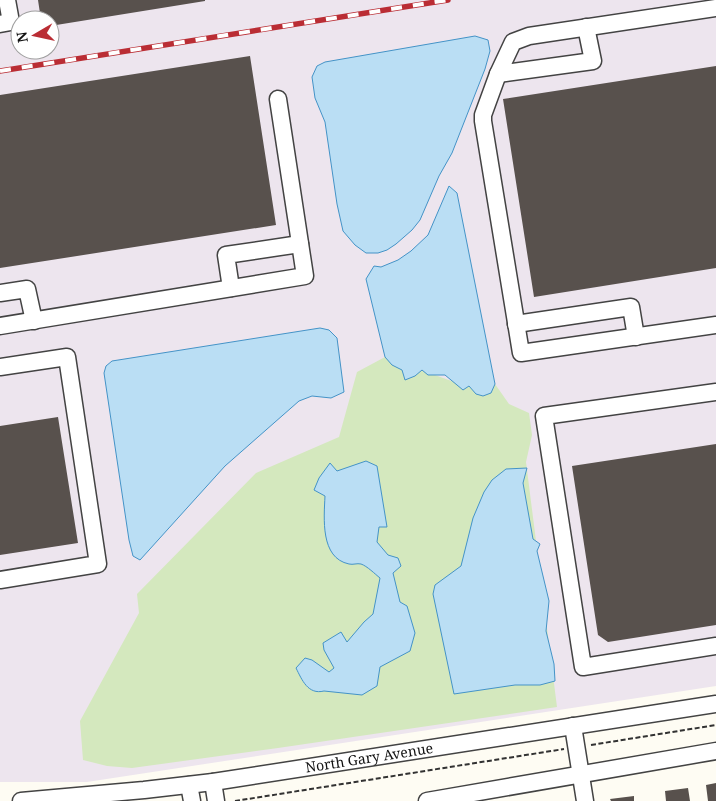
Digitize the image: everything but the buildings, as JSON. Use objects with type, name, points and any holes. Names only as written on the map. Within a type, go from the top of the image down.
[{"type":"street","points":[[0,1],[7,0],[11,22],[0,24]]},
{"type":"street","points":[[716,8],[529,36],[513,42],[498,74],[483,115],[521,353],[716,325]]},
{"type":"street","points":[[498,74],[593,61],[586,28]]},
{"type":"street","points":[[0,326],[305,276],[278,99]]},
{"type":"street","points":[[231,288],[226,255],[300,244]]},
{"type":"street","points":[[0,293],[27,289],[34,321]]},
{"type":"street","points":[[516,324],[631,307],[636,337]]},
{"type":"street","points":[[0,367],[67,358],[98,564],[0,580]]},
{"type":"street","points":[[716,392],[544,416],[583,666],[716,646]]},
{"type":"street","name":"North Gary Avenue","points":[[21,801],[213,782],[716,704]]},
{"type":"street","points":[[573,726],[585,801]]},
{"type":"street","points":[[427,801],[716,751]]},
{"type":"street","points":[[213,782],[216,801]]},
{"type":"street","points":[[189,785],[192,801]]},
{"type":"path","points":[[587,746],[716,725]]},
{"type":"path","points":[[235,801],[566,749]]},
{"type":"shaded area","points":[[0,0],[716,0],[716,686],[87,782],[0,782]]},
{"type":"green space","points":[[385,357],[457,383],[495,384],[509,404],[529,413],[532,435],[526,462],[557,707],[132,768],[107,766],[83,760],[80,721],[139,613],[137,594],[256,473],[339,437],[357,372]]},
{"type":"water","points":[[475,36],[488,40],[490,51],[485,69],[452,153],[439,176],[420,220],[412,230],[387,250],[378,253],[366,253],[355,245],[343,231],[337,204],[325,122],[315,98],[312,77],[317,66],[325,62]]},
{"type":"water","points":[[449,186],[457,193],[495,384],[491,393],[483,396],[476,394],[469,386],[463,390],[445,375],[428,375],[422,370],[415,376],[405,380],[402,370],[392,365],[385,357],[366,279],[374,266],[381,267],[398,260],[428,235]]},
{"type":"water","points":[[320,328],[329,330],[337,338],[344,392],[331,398],[312,396],[299,401],[225,466],[140,560],[133,556],[104,373],[106,366],[112,361]]},
{"type":"water","points":[[366,461],[377,466],[387,527],[379,527],[377,542],[388,555],[398,558],[401,566],[393,573],[400,602],[407,606],[415,633],[410,651],[380,667],[377,686],[362,695],[318,692],[306,686],[296,668],[305,658],[312,660],[329,672],[334,668],[324,650],[323,643],[341,632],[347,642],[373,614],[380,578],[363,565],[349,564],[333,554],[328,546],[326,536],[325,496],[314,490],[319,478],[330,463],[337,471]]},
{"type":"water","points":[[527,468],[523,483],[533,539],[540,544],[537,551],[549,601],[546,631],[554,664],[555,681],[540,685],[515,685],[454,694],[433,594],[435,585],[461,566],[473,518],[484,492],[492,480],[506,469]]},
{"type":"railway","points":[[0,71],[448,0]]}]
